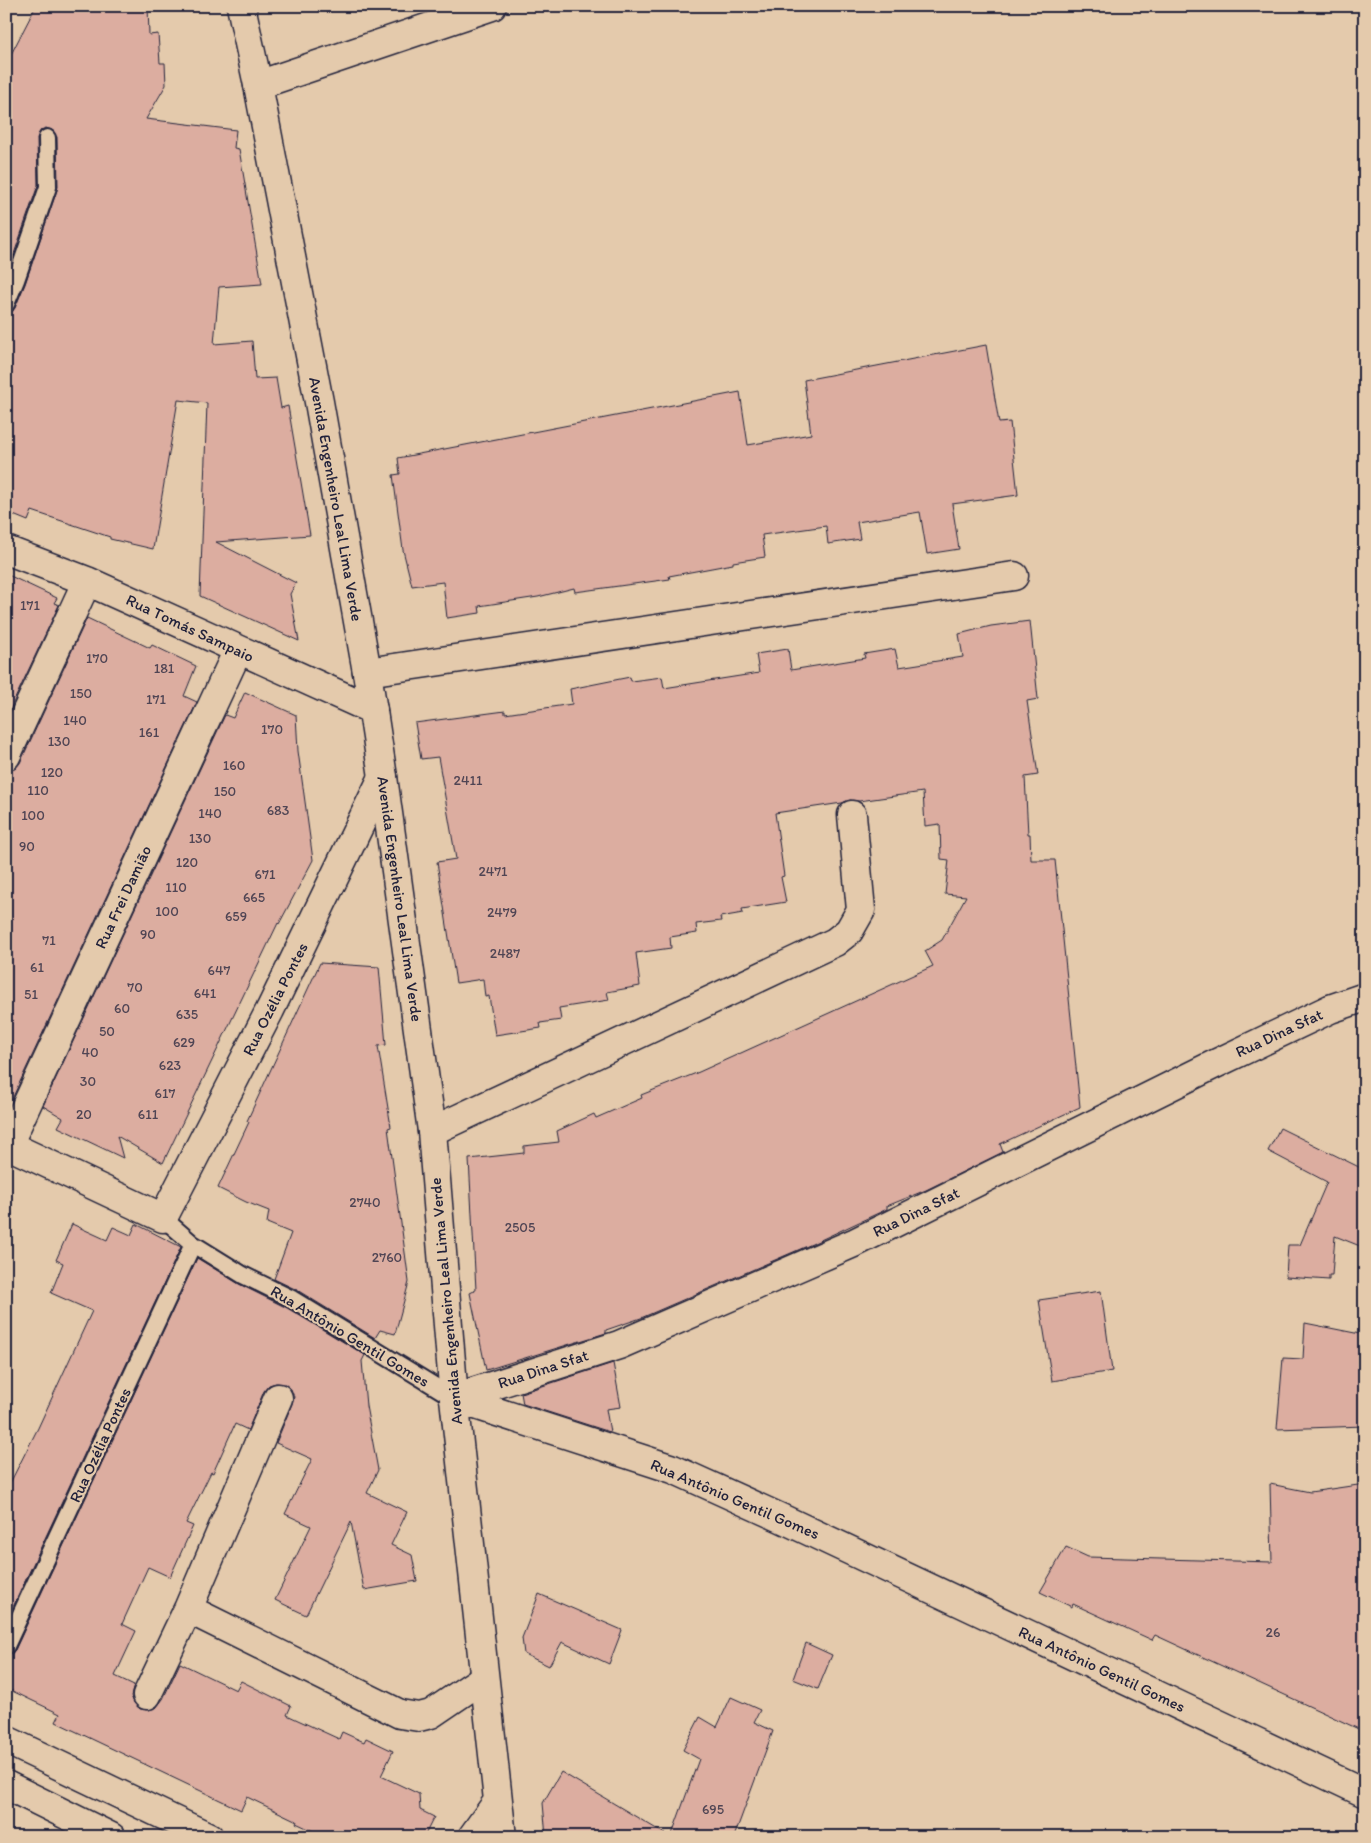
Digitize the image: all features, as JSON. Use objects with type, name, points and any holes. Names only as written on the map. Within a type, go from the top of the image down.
[{"type":"street","name":"Avenida Engenheiro Leal Lima Verde","points":[[241,6],[319,402],[367,672],[383,777],[432,1131],[454,1398],[502,1837]]},
{"type":"street","points":[[258,85],[492,6]]},
{"type":"street","name":"Rua Tomás Sampaio","points":[[6,550],[88,581],[373,710]]},
{"type":"street","points":[[367,672],[1014,576]]},
{"type":"street","points":[[6,756],[88,581]]},
{"type":"street","name":"Rua Frei Damião","points":[[7,1145],[238,650]]},
{"type":"street","name":"Rua Ozélia Pontes","points":[[162,1218],[270,1010],[383,777]]},
{"type":"street","points":[[432,1131],[836,942],[849,931],[861,910],[852,815]]},
{"type":"street","name":"Rua Dina Sfat","points":[[454,1398],[618,1344],[856,1242],[1214,1064],[1330,1009],[1365,997]]},
{"type":"street","name":"Rua Antônio Gentil Gomes","points":[[7,1145],[162,1218]]},
{"type":"street","points":[[147,1695],[188,1609],[278,1398]]},
{"type":"street","name":"Rua Antônio Gentil Gomes","points":[[454,1398],[673,1469],[1365,1793]]},
{"type":"street","points":[[188,1609],[400,1714],[418,1717],[431,1714],[484,1678]]},
{"type":"street","points":[[6,1740],[209,1837]]},
{"type":"street","points":[[6,1785],[111,1837]]},
{"type":"street","points":[[472,1837],[498,1801]]},
{"type":"lane","points":[[6,304],[48,187],[47,138]]},
{"type":"lane","name":"Rua Antônio Gentil Gomes","points":[[162,1218],[193,1244],[243,1275],[292,1299],[454,1398]]},
{"type":"lane","name":"Rua Ozélia Pontes","points":[[6,1646],[193,1244]]},
{"type":"building","points":[[36,6],[148,6],[149,35],[158,34],[160,63],[165,63],[166,85],[146,119],[236,130],[234,148],[239,149],[262,284],[219,287],[214,344],[252,341],[255,379],[276,378],[281,408],[288,406],[310,535],[216,542],[296,583],[290,594],[299,641],[200,596],[207,403],[178,400],[153,549],[110,539],[110,537],[32,511],[28,521],[6,512],[6,314],[12,312],[15,308],[25,284],[58,187],[57,137],[52,130],[46,128],[41,130],[37,138],[38,185],[6,277],[6,64]]},
{"type":"building","points":[[986,345],[999,423],[1010,422],[1018,495],[952,504],[959,549],[927,554],[920,512],[857,522],[860,539],[828,544],[826,526],[762,535],[765,557],[669,576],[670,579],[575,592],[574,588],[538,597],[479,606],[480,613],[447,618],[443,582],[412,586],[403,550],[393,475],[400,474],[398,458],[740,392],[748,445],[811,434],[804,380]]},
{"type":"building","points":[[6,574],[57,598],[54,603],[59,605],[6,718]]},
{"type":"building","points":[[87,618],[150,648],[152,645],[196,666],[184,696],[197,702],[12,1099],[6,1101],[6,771],[15,769],[20,763]]},
{"type":"building","points":[[1030,621],[1038,699],[1027,701],[1038,775],[1025,777],[1028,834],[1030,834],[1031,860],[1055,860],[1080,1107],[1000,1144],[1003,1152],[926,1190],[887,1206],[887,1209],[812,1244],[641,1318],[606,1330],[606,1333],[486,1370],[470,1293],[476,1290],[469,1159],[524,1153],[524,1146],[559,1142],[557,1131],[594,1114],[596,1118],[642,1098],[641,1095],[699,1072],[933,966],[925,951],[942,940],[966,896],[945,894],[949,860],[941,859],[940,824],[925,826],[923,792],[859,801],[850,800],[842,803],[775,813],[784,876],[781,877],[786,902],[742,909],[743,913],[720,917],[721,921],[696,924],[697,933],[670,937],[671,948],[636,953],[640,986],[607,992],[609,1000],[559,1008],[561,1020],[540,1023],[541,1028],[495,1035],[489,996],[485,997],[483,979],[456,983],[437,862],[456,859],[438,757],[421,759],[415,723],[505,711],[505,714],[572,704],[570,689],[630,677],[631,681],[662,677],[664,688],[759,673],[756,654],[788,649],[791,670],[865,658],[864,654],[895,649],[899,667],[963,657],[959,634],[991,626]]},
{"type":"building","points":[[245,692],[296,715],[298,751],[313,860],[278,923],[163,1163],[117,1136],[123,1158],[58,1127],[63,1118],[43,1106],[225,715],[233,718]]},
{"type":"building","points":[[320,963],[379,967],[386,1045],[378,1046],[391,1127],[388,1128],[409,1282],[395,1334],[380,1330],[375,1338],[297,1290],[274,1279],[291,1233],[267,1223],[269,1211],[218,1188]]},
{"type":"building","points":[[1280,1128],[1365,1170],[1365,1248],[1335,1236],[1332,1275],[1329,1275],[1329,1280],[1286,1277],[1288,1245],[1300,1245],[1327,1182],[1268,1151]]},
{"type":"building","points":[[72,1224],[107,1240],[113,1227],[131,1235],[136,1224],[181,1247],[6,1622],[6,1491],[38,1428],[92,1311],[51,1293],[63,1263],[56,1260]]},
{"type":"building","points":[[197,1258],[239,1284],[287,1308],[365,1355],[362,1361],[366,1406],[378,1470],[367,1493],[407,1512],[391,1545],[412,1555],[417,1581],[364,1590],[351,1522],[306,1615],[275,1600],[311,1526],[285,1514],[312,1459],[276,1443],[294,1397],[291,1389],[285,1384],[276,1383],[269,1385],[264,1391],[248,1430],[235,1424],[213,1473],[211,1472],[186,1523],[193,1526],[170,1577],[148,1567],[122,1624],[136,1631],[115,1676],[134,1685],[131,1696],[134,1703],[140,1709],[149,1710],[156,1708],[163,1699],[180,1663],[236,1690],[241,1681],[291,1706],[287,1715],[339,1739],[342,1732],[364,1742],[366,1738],[393,1751],[381,1776],[419,1794],[420,1810],[434,1817],[424,1837],[326,1837],[247,1797],[241,1810],[56,1722],[60,1714],[6,1688],[6,1656],[15,1650]]},
{"type":"building","points":[[1101,1291],[1112,1371],[1052,1381],[1039,1300]]},
{"type":"building","points":[[1305,1323],[1365,1335],[1365,1426],[1277,1429],[1283,1358],[1303,1359]]},
{"type":"building","points":[[613,1363],[621,1407],[606,1409],[610,1432],[523,1404],[521,1393]]},
{"type":"building","points":[[1270,1484],[1310,1492],[1365,1484],[1365,1732],[1155,1635],[1152,1640],[1073,1604],[1072,1607],[1040,1592],[1066,1547],[1088,1557],[1272,1562]]},
{"type":"building","points":[[539,1594],[622,1630],[609,1664],[562,1642],[549,1666],[524,1654],[522,1638]]},
{"type":"building","points":[[806,1643],[832,1655],[818,1689],[793,1679]]},
{"type":"building","points":[[731,1697],[760,1710],[754,1722],[773,1731],[734,1837],[671,1837],[699,1759],[683,1750],[700,1717],[717,1727]]},
{"type":"building","points":[[561,1772],[670,1837],[546,1837],[543,1803]]}]
